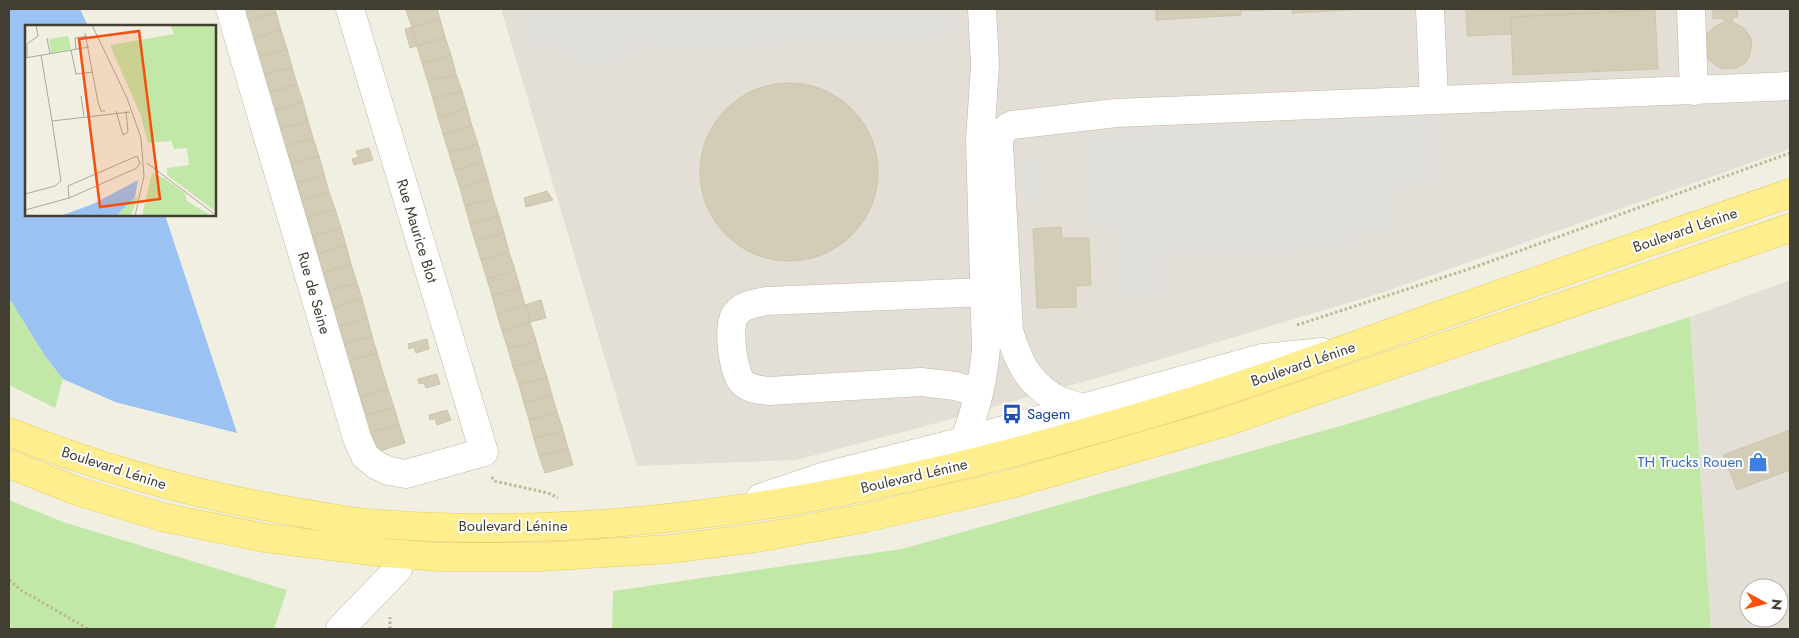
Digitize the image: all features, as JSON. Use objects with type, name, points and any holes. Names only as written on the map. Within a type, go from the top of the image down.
[{"type":"main road","name":"Boulevard Lénine","points":[[9,432],[94,464],[173,487],[262,507],[363,523],[442,527],[571,526],[667,519],[784,502],[901,480],[1113,425],[1245,384],[1790,193]]},
{"type":"main road","name":"Boulevard Lénine","points":[[9,464],[77,491],[162,517],[265,538],[402,554],[440,557],[540,557],[669,549],[762,538],[865,518],[1011,484],[1222,423],[1790,228]]},
{"type":"street","name":"Rue de Seine","points":[[230,9],[354,428],[365,456],[389,471],[406,474],[484,452]]},
{"type":"street","name":"Rue Maurice Blot","points":[[350,9],[484,452]]},
{"type":"street","points":[[964,441],[976,410],[985,354],[980,141],[985,65],[982,9]]},
{"type":"street","points":[[1430,9],[1434,100]]},
{"type":"street","points":[[1691,9],[1694,91]]},
{"type":"street","points":[[1083,408],[1054,398],[1026,373],[1017,358],[1009,331],[999,143],[1000,135],[1006,128],[1012,125],[1106,114],[1790,86]]},
{"type":"street","points":[[982,130],[987,120],[1004,110],[1023,109],[1106,114]]},
{"type":"street","points":[[979,393],[955,386],[921,382],[769,391],[752,389],[739,378],[733,352],[732,330],[734,317],[746,305],[766,301],[985,292]]},
{"type":"street","points":[[717,512],[825,476],[964,441],[1262,358],[1344,349]]},
{"type":"street","points":[[340,629],[398,569],[402,554]]},
{"type":"path","points":[[484,452],[494,481],[548,494],[565,501]]},
{"type":"path","points":[[9,580],[21,590],[88,629]]},
{"type":"shaded area","points":[[501,9],[1790,9],[1790,149],[1384,292],[1111,374],[918,428],[796,460],[637,466]]},
{"type":"shaded area","points":[[520,9],[956,9],[957,35],[947,35],[929,40],[646,51],[644,41],[637,42],[638,61],[565,67],[563,45],[532,48]]},
{"type":"shaded area","points":[[1437,117],[1438,187],[1399,188],[1400,234],[1355,234],[1355,253],[1164,255],[1164,299],[1111,300],[1108,227],[1083,228],[1080,136],[1096,136],[1097,131]]},
{"type":"shaded area","points":[[1042,159],[1044,201],[1023,202],[1022,160]]},
{"type":"shaded area","points":[[1790,280],[1790,629],[1711,629],[1690,317]]},
{"type":"green space","points":[[9,298],[45,356],[63,379],[55,408],[9,385]]},
{"type":"green space","points":[[1690,317],[1711,629],[612,629],[613,591],[902,549],[1351,423]]},
{"type":"green space","points":[[9,500],[63,522],[287,590],[274,629],[9,629]]},
{"type":"water","points":[[9,9],[80,9],[88,25],[25,25],[25,216],[165,216],[237,433],[115,402],[63,379],[45,356],[9,298]]},
{"type":"building","points":[[244,9],[274,9],[276,12],[247,20]]},
{"type":"building","points":[[437,9],[440,19],[412,27],[406,10]]},
{"type":"building","points":[[1156,9],[1287,9],[1241,11],[1241,15],[1156,20]]},
{"type":"building","points":[[1292,9],[1368,9],[1292,13]]},
{"type":"building","points":[[1466,9],[1655,10],[1511,17],[1511,34],[1467,36]]},
{"type":"building","points":[[1713,9],[1737,9],[1738,17],[1732,18],[1732,22],[1744,28],[1750,36],[1752,42],[1750,55],[1745,63],[1736,68],[1720,68],[1707,57],[1705,47],[1707,34],[1714,27],[1724,22],[1724,18],[1713,19]]},
{"type":"building","points":[[1655,10],[1658,69],[1513,75],[1511,17]]},
{"type":"building","points":[[276,12],[281,30],[253,39],[247,20]]},
{"type":"building","points":[[440,19],[445,37],[417,46],[412,27]]},
{"type":"building","points":[[412,27],[417,46],[410,48],[405,29]]},
{"type":"building","points":[[281,30],[287,49],[258,57],[253,39]]},
{"type":"building","points":[[445,37],[451,55],[422,63],[417,46]]},
{"type":"building","points":[[287,49],[292,67],[264,75],[258,57]]},
{"type":"building","points":[[451,55],[456,74],[428,82],[422,63]]},
{"type":"building","points":[[292,67],[297,84],[269,93],[264,75]]},
{"type":"building","points":[[456,74],[462,91],[433,99],[428,82]]},
{"type":"building","points":[[789,83],[823,90],[838,98],[852,109],[863,123],[871,138],[878,172],[871,206],[863,221],[852,235],[838,246],[823,254],[789,261],[755,254],[740,246],[726,235],[715,221],[707,206],[700,172],[707,138],[715,123],[726,109],[740,98],[755,90]]},
{"type":"building","points":[[297,84],[303,102],[274,110],[269,93]]},
{"type":"building","points":[[462,91],[467,108],[438,117],[433,99]]},
{"type":"building","points":[[303,102],[308,121],[280,129],[274,110]]},
{"type":"building","points":[[467,108],[472,126],[443,134],[438,117]]},
{"type":"building","points":[[308,121],[313,138],[285,146],[280,129]]},
{"type":"building","points":[[472,126],[478,144],[449,153],[443,134]]},
{"type":"building","points":[[313,138],[319,156],[291,164],[285,146]]},
{"type":"building","points":[[478,144],[483,162],[454,170],[449,153]]},
{"type":"building","points":[[369,148],[373,160],[354,165],[352,159],[358,157],[356,151]]},
{"type":"building","points":[[319,156],[324,174],[296,183],[291,164]]},
{"type":"building","points":[[483,162],[488,179],[460,188],[454,170]]},
{"type":"building","points":[[324,174],[329,192],[302,201],[296,183]]},
{"type":"building","points":[[488,179],[493,198],[465,206],[460,188]]},
{"type":"building","points":[[547,191],[553,200],[526,207],[524,198]]},
{"type":"building","points":[[329,192],[335,209],[307,218],[302,201]]},
{"type":"building","points":[[493,198],[499,216],[470,224],[465,206]]},
{"type":"building","points":[[335,209],[341,228],[312,236],[307,218]]},
{"type":"building","points":[[499,216],[504,233],[475,241],[470,224]]},
{"type":"building","points":[[1061,227],[1062,238],[1089,238],[1091,285],[1076,286],[1076,307],[1037,308],[1033,229]]},
{"type":"building","points":[[341,228],[346,245],[318,254],[312,236]]},
{"type":"building","points":[[504,233],[509,252],[481,260],[475,241]]},
{"type":"building","points":[[346,245],[351,264],[323,273],[318,254]]},
{"type":"building","points":[[509,252],[515,270],[487,279],[481,260]]},
{"type":"building","points":[[351,264],[357,283],[329,291],[323,273]]},
{"type":"building","points":[[515,270],[520,287],[492,296],[487,279]]},
{"type":"building","points":[[357,283],[362,299],[334,308],[329,291]]},
{"type":"building","points":[[520,287],[525,305],[497,314],[492,296]]},
{"type":"building","points":[[362,299],[367,317],[339,326],[334,308]]},
{"type":"building","points":[[541,300],[546,318],[530,322],[525,305]]},
{"type":"building","points":[[525,305],[530,322],[502,331],[497,314]]},
{"type":"building","points":[[367,317],[372,336],[344,344],[339,326]]},
{"type":"building","points":[[530,322],[536,341],[508,349],[502,331]]},
{"type":"building","points":[[372,336],[377,353],[350,361],[344,344]]},
{"type":"building","points":[[427,339],[429,349],[416,353],[414,347],[409,349],[408,344]]},
{"type":"building","points":[[536,341],[541,359],[513,367],[508,349]]},
{"type":"building","points":[[377,353],[388,389],[360,397],[350,361]]},
{"type":"building","points":[[541,359],[547,377],[519,385],[513,367]]},
{"type":"building","points":[[437,374],[440,384],[426,388],[424,383],[419,384],[418,379]]},
{"type":"building","points":[[547,377],[552,395],[524,403],[519,385]]},
{"type":"building","points":[[388,389],[394,407],[366,415],[360,397]]},
{"type":"building","points":[[552,395],[557,412],[529,420],[524,403]]},
{"type":"building","points":[[394,407],[399,424],[371,432],[366,415]]},
{"type":"building","points":[[447,410],[451,420],[437,425],[435,419],[430,420],[429,415]]},
{"type":"building","points":[[557,412],[563,430],[534,439],[529,420]]},
{"type":"building","points":[[399,424],[405,443],[377,452],[371,432]]},
{"type":"building","points":[[563,430],[568,448],[539,456],[534,439]]},
{"type":"building","name":"TH Trucks Rouen","points":[[1790,430],[1790,470],[1737,490],[1723,455]]},
{"type":"building","points":[[568,448],[573,465],[545,473],[539,456]]},
{"type":"place","name":"Sagem","points":[[1012,414]]},
{"type":"place","name":"TH Trucks Rouen","points":[[1758,462]]}]
